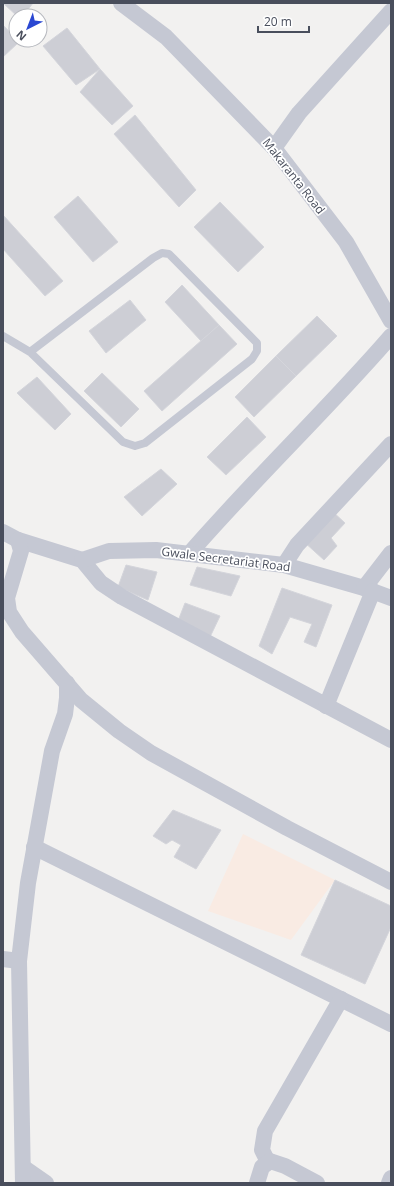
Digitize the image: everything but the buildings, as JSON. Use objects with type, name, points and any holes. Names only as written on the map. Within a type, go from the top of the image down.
[{"type":"street","name":"Makaranta Road","points":[[121,3],[166,37],[274,148],[346,242],[391,321]]},
{"type":"street","points":[[274,148],[299,113],[391,11]]},
{"type":"street","points":[[189,554],[238,498],[329,405],[391,336]]},
{"type":"street","points":[[284,565],[297,544],[391,444]]},
{"type":"street","points":[[3,532],[18,540],[82,560],[101,584],[122,597],[391,740]]},
{"type":"street","points":[[18,540],[21,551],[8,582],[6,598],[12,617],[81,700],[97,714],[150,753],[287,828],[391,882]]},
{"type":"street","name":"Gwale Secretariat Road","points":[[82,560],[109,551],[156,550],[284,565],[369,589],[391,598]]},
{"type":"street","points":[[326,706],[369,589],[391,553]]},
{"type":"street","points":[[46,1183],[23,1175],[19,961],[28,883],[34,847],[52,751],[65,714],[68,698],[67,683]]},
{"type":"street","points":[[34,847],[391,1024]]},
{"type":"street","points":[[3,959],[19,961]]},
{"type":"street","points":[[268,1162],[262,1150],[265,1131],[341,999]]},
{"type":"street","points":[[257,1183],[262,1167],[268,1162],[275,1161],[318,1183]]},
{"type":"street","points":[[389,1183],[391,1178]]},
{"type":"lane","points":[[3,336],[30,352],[123,442],[135,446],[145,443],[252,359],[257,351],[257,343],[168,254],[162,253],[153,258],[30,352]]},
{"type":"shaded area","points":[[243,834],[335,880],[291,940],[208,911]]}]
